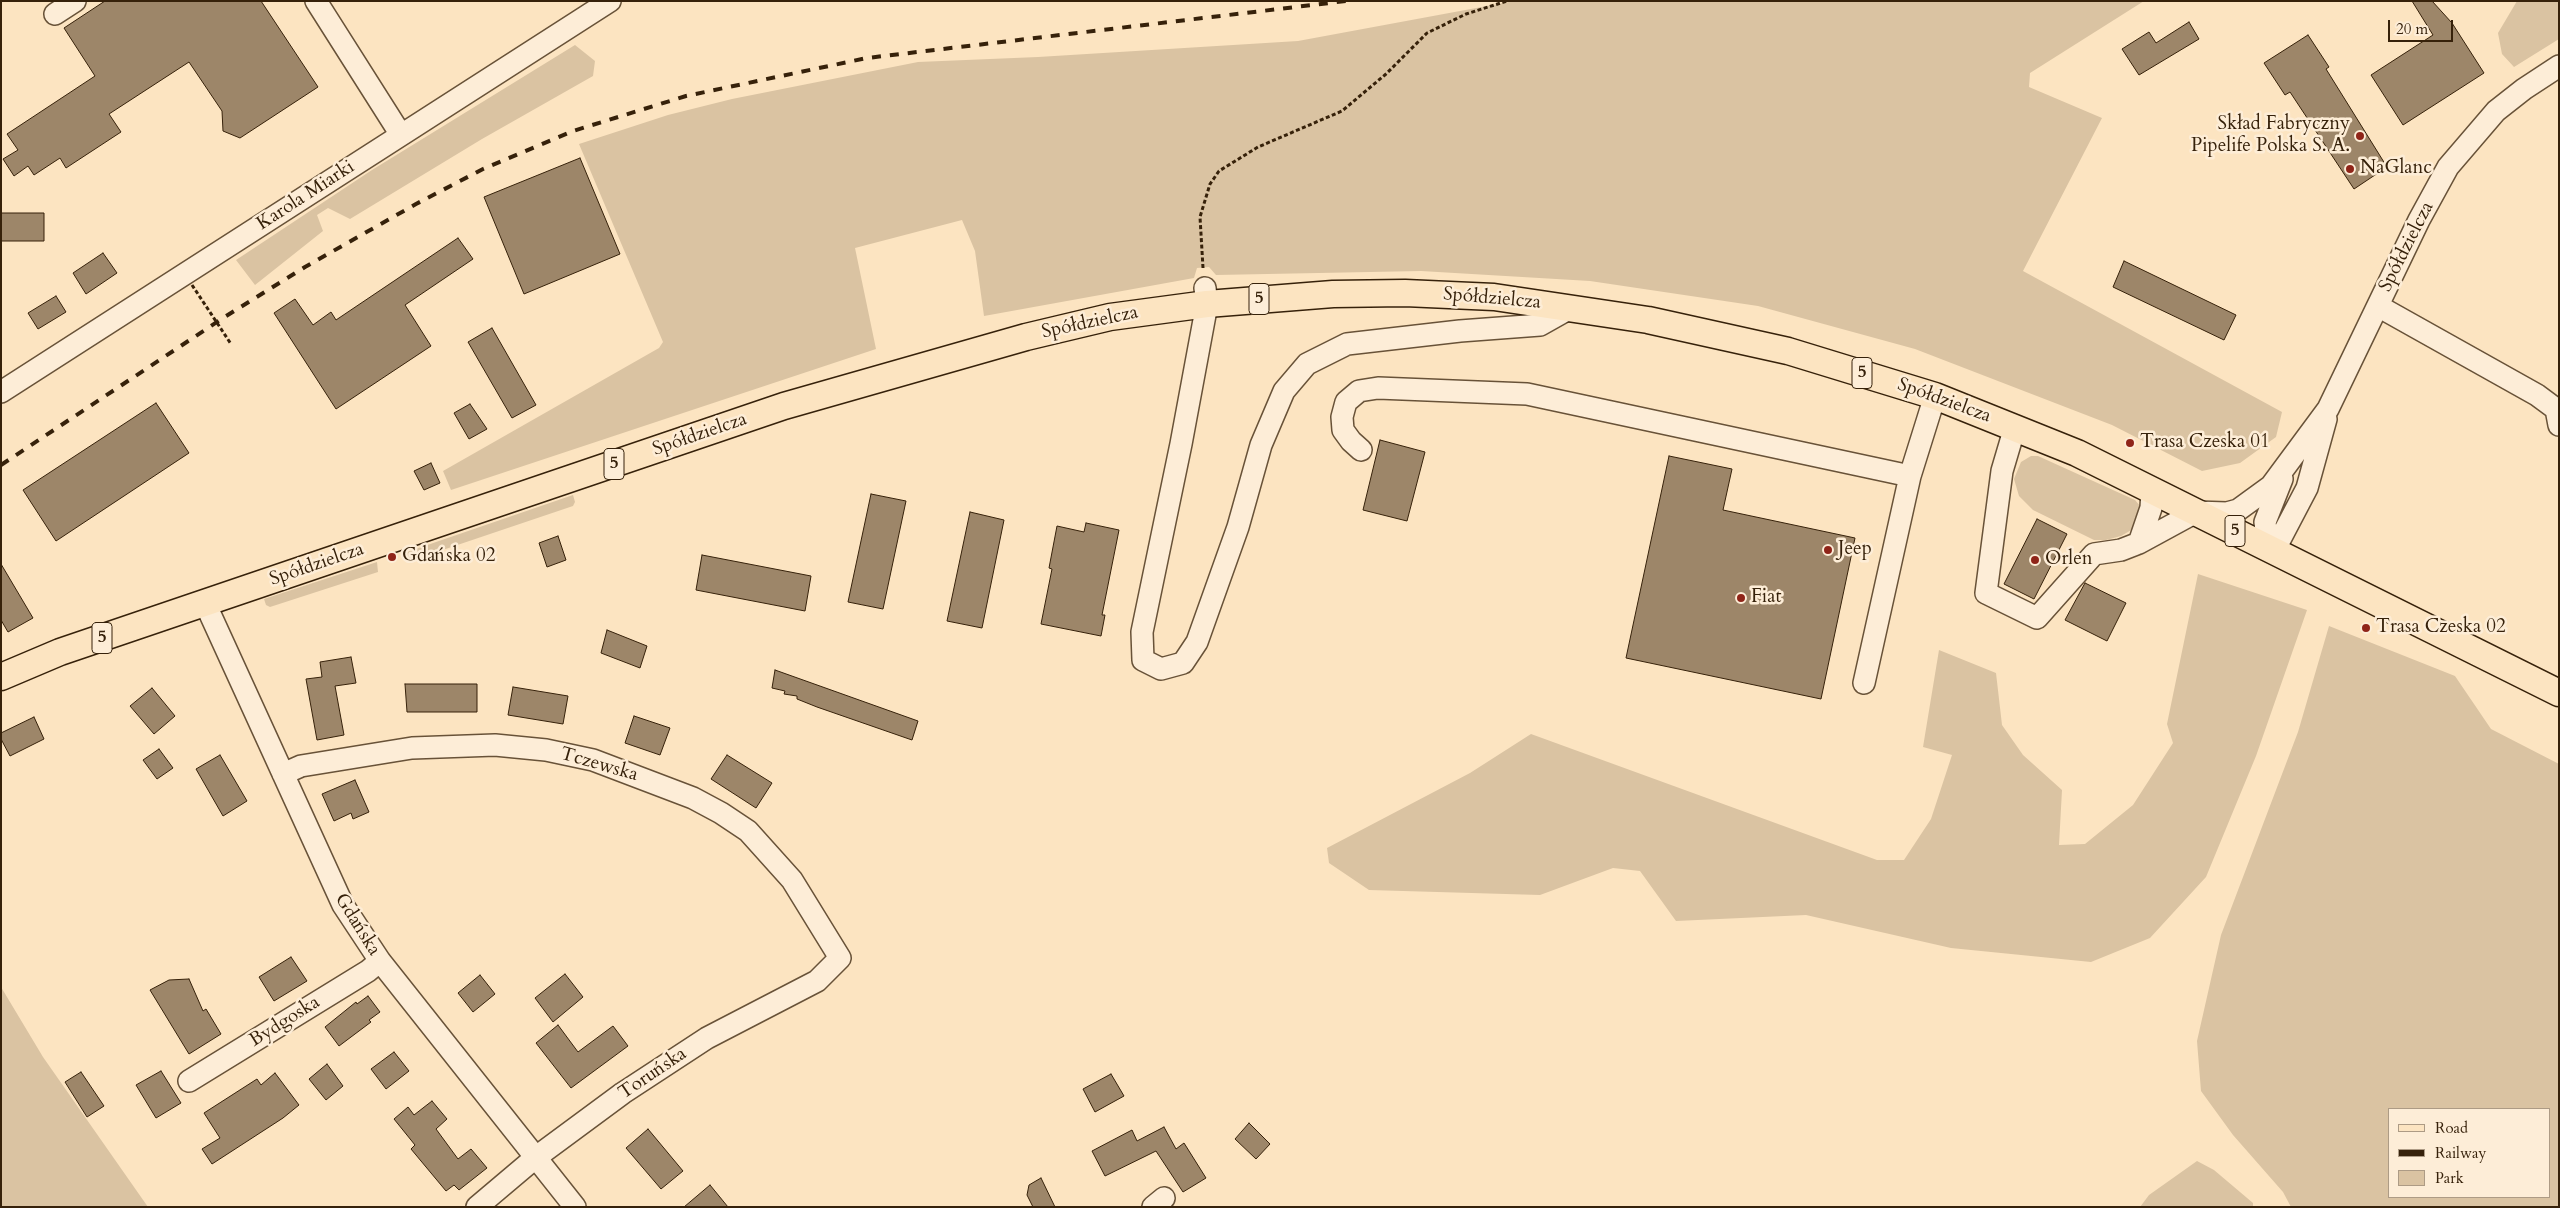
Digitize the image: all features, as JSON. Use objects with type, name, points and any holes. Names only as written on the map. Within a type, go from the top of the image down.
[{"type":"main road","name":"Spółdzielcza","points":[[1,677],[47,657],[784,406],[1026,337],[1206,296],[1406,293],[1494,297],[1572,307],[1648,320],[1788,351],[1935,396],[2015,427],[2077,453],[2274,551]]},
{"type":"main road","name":"5","points":[[2274,551],[2559,693]]},
{"type":"street","points":[[55,14],[75,1]]},
{"type":"street","points":[[316,1],[401,135]]},
{"type":"street","name":"Karola Miarki","points":[[1,392],[610,1]]},
{"type":"street","name":"Spółdzielcza","points":[[2196,512],[2227,513],[2238,510],[2271,486],[2286,470],[2328,409],[2419,220],[2448,167],[2496,111],[2524,89],[2559,66]]},
{"type":"street","points":[[1206,296],[1181,444],[1142,632],[1143,660],[1161,669],[1183,663],[1197,642],[1238,527],[1261,445],[1284,390],[1307,364],[1347,344],[1460,331],[1540,325],[1572,307]]},
{"type":"street","points":[[2378,306],[2537,395],[2558,415]]},
{"type":"street","points":[[1361,450],[1343,430],[1342,417],[1346,402],[1360,391],[1378,388],[1527,394],[1910,476]]},
{"type":"street","points":[[1864,683],[1910,476],[1935,396]]},
{"type":"street","name":"Spółdzielcza","points":[[2274,551],[2307,488],[2321,445],[2328,409]]},
{"type":"street","points":[[2015,427],[2002,471],[1986,593],[2037,618],[2094,554],[2121,550],[2139,543],[2196,512]]},
{"type":"street","name":"Spółdzielcza","points":[[2274,551],[2267,539],[2265,522],[2286,470]]},
{"type":"street","points":[[2139,543],[2151,508],[2152,490]]},
{"type":"street","name":"Gdańska","points":[[204,603],[343,905],[380,961],[575,1207]]},
{"type":"street","name":"Tczewska","points":[[283,774],[301,766],[412,748],[495,745],[546,750],[593,760],[693,798],[721,813],[748,831],[792,880],[840,958]]},
{"type":"street","name":"Toruńska","points":[[477,1207],[535,1158],[623,1093],[707,1038],[817,981],[840,958]]},
{"type":"street","name":"Bydgoska","points":[[189,1081],[368,971],[380,961]]},
{"type":"path","points":[[1206,296],[1200,217],[1210,184],[1219,171],[1258,147],[1342,111],[1386,74],[1427,33],[1466,14],[1507,1]]},
{"type":"path","points":[[192,285],[231,344]]},
{"type":"green space","points":[[1514,1],[2144,1],[2030,73],[2029,87],[2102,118],[2023,271],[2282,412],[2276,437],[2240,463],[2202,471],[2112,425],[1915,349],[1758,306],[1590,281],[1421,271],[1216,275],[1209,267],[1197,268],[1194,278],[984,316],[975,251],[962,220],[855,248],[876,349],[451,490],[443,471],[659,348],[663,342],[579,144],[668,115],[732,99],[918,62],[1038,57],[1298,41]]},
{"type":"green space","points":[[2517,1],[2559,1],[2559,39],[2514,67],[2502,54],[2498,33]]},
{"type":"green space","points":[[575,45],[595,61],[593,76],[482,139],[350,219],[328,208],[317,215],[323,231],[255,285],[236,260],[372,170]]},
{"type":"green space","points":[[2031,456],[2038,456],[2135,500],[2141,507],[2133,529],[2121,536],[2106,540],[2094,540],[2033,510],[2019,496],[2014,479],[2021,462]]},
{"type":"green space","points":[[573,495],[575,502],[573,506],[410,561],[404,553]]},
{"type":"green space","points":[[377,562],[378,572],[270,607],[266,605],[264,599]]},
{"type":"green space","points":[[2198,574],[2307,610],[2256,756],[2206,877],[2150,938],[2091,962],[1951,948],[1806,915],[1676,921],[1640,871],[1613,868],[1540,895],[1369,890],[1329,863],[1327,848],[1470,773],[1531,734],[1877,860],[1904,860],[1931,819],[1952,755],[1923,747],[1939,650],[1996,673],[2002,725],[2023,755],[2062,790],[2059,845],[2085,844],[2133,805],[2173,743],[2167,724]]},
{"type":"green space","points":[[2329,626],[2455,676],[2491,729],[2559,764],[2559,1207],[2291,1207],[2283,1192],[2233,1135],[2201,1091],[2197,1041],[2221,935],[2298,732]]},
{"type":"green space","points":[[1,987],[43,1057],[148,1207],[1,1207]]},
{"type":"green space","points":[[2197,1161],[2214,1170],[2253,1203],[2253,1207],[2140,1207],[2149,1195]]},
{"type":"building","points":[[105,1],[261,1],[318,87],[240,138],[223,131],[222,111],[189,62],[109,114],[121,132],[66,168],[60,158],[34,175],[28,166],[14,176],[3,159],[18,150],[7,134],[95,76],[64,28]]},
{"type":"building","points":[[2412,1],[2432,1],[2452,23],[2484,73],[2403,125],[2371,75],[2433,35]]},
{"type":"building","points":[[2189,22],[2199,39],[2139,75],[2122,49],[2149,32],[2156,43]]},
{"type":"building","points":[[2308,35],[2329,67],[2326,69],[2387,167],[2354,189],[2290,92],[2285,95],[2264,63]]},
{"type":"building","points":[[580,158],[620,254],[524,294],[484,197]]},
{"type":"building","points":[[1,213],[44,213],[44,241],[1,241]]},
{"type":"building","points":[[458,238],[473,259],[405,305],[431,346],[336,409],[274,313],[295,299],[313,325],[331,312],[336,320]]},
{"type":"building","points":[[103,253],[117,273],[86,294],[73,273]]},
{"type":"building","points":[[2124,261],[2236,315],[2224,340],[2113,287]]},
{"type":"building","points":[[56,296],[66,312],[38,329],[28,313]]},
{"type":"building","points":[[492,328],[536,405],[512,418],[468,342]]},
{"type":"building","points":[[156,403],[189,453],[56,541],[23,490]]},
{"type":"building","points":[[470,404],[487,429],[469,439],[454,413]]},
{"type":"building","points":[[1380,440],[1425,452],[1407,521],[1363,510]]},
{"type":"building","name":"Fiat","points":[[1669,456],[1732,469],[1723,510],[1855,538],[1821,699],[1626,658]]},
{"type":"building","points":[[431,463],[440,483],[424,490],[414,471]]},
{"type":"building","points":[[871,494],[906,501],[883,609],[848,602]]},
{"type":"building","points":[[970,512],[1004,520],[982,628],[947,621]]},
{"type":"building","points":[[2037,519],[2067,534],[2034,599],[2004,584]]},
{"type":"building","points":[[1086,523],[1119,530],[1102,615],[1105,615],[1101,636],[1041,624],[1052,569],[1049,568],[1057,526],[1084,532]]},
{"type":"building","points":[[558,536],[566,560],[547,567],[539,543]]},
{"type":"building","points":[[702,555],[811,576],[805,611],[696,590]]},
{"type":"building","points":[[1,564],[33,618],[8,632],[1,620]]},
{"type":"building","points":[[2085,583],[2126,603],[2107,641],[2065,620]]},
{"type":"building","points":[[607,630],[647,646],[640,668],[601,653]]},
{"type":"building","points":[[351,657],[356,683],[335,686],[344,735],[317,740],[306,679],[322,677],[320,662]]},
{"type":"building","points":[[775,670],[918,721],[912,740],[817,707],[797,699],[797,696],[784,694],[785,691],[772,688]]},
{"type":"building","points":[[405,684],[477,684],[477,712],[407,712]]},
{"type":"building","points":[[513,687],[568,696],[563,724],[508,715]]},
{"type":"building","points":[[152,688],[175,716],[154,734],[130,706]]},
{"type":"building","points":[[634,716],[670,728],[660,755],[625,743]]},
{"type":"building","points":[[34,717],[44,739],[10,756],[1,739],[1,733]]},
{"type":"building","points":[[159,749],[173,768],[157,779],[143,760]]},
{"type":"building","points":[[220,755],[247,801],[223,816],[196,769]]},
{"type":"building","points":[[727,755],[772,783],[756,808],[711,779]]},
{"type":"building","points":[[355,780],[369,812],[353,819],[351,813],[334,821],[322,794]]},
{"type":"building","points":[[291,957],[307,981],[274,1001],[259,977]]},
{"type":"building","points":[[565,974],[583,997],[553,1022],[535,998]]},
{"type":"building","points":[[480,975],[495,994],[473,1012],[458,993]]},
{"type":"building","points":[[189,979],[203,1011],[206,1009],[221,1034],[189,1054],[150,990],[169,980]]},
{"type":"building","points":[[368,996],[380,1012],[369,1020],[371,1022],[339,1046],[325,1027],[356,1002],[357,1004]]},
{"type":"building","points":[[558,1025],[578,1052],[613,1026],[628,1046],[571,1088],[536,1043]]},
{"type":"building","points":[[394,1052],[409,1071],[386,1089],[371,1069]]},
{"type":"building","points":[[327,1064],[343,1086],[326,1100],[309,1079]]},
{"type":"building","points":[[161,1071],[181,1103],[156,1118],[136,1085]]},
{"type":"building","points":[[81,1072],[104,1106],[87,1117],[65,1082]]},
{"type":"building","points":[[275,1073],[299,1105],[283,1118],[212,1164],[202,1149],[220,1138],[204,1113],[257,1079],[261,1085]]},
{"type":"building","points":[[1111,1074],[1124,1096],[1095,1112],[1083,1089]]},
{"type":"building","points":[[432,1101],[447,1119],[436,1129],[458,1159],[471,1149],[487,1168],[459,1190],[454,1185],[446,1191],[411,1149],[415,1145],[394,1119],[408,1107],[414,1115]]},
{"type":"building","points":[[1249,1123],[1270,1144],[1256,1159],[1235,1139]]},
{"type":"building","points":[[1164,1127],[1176,1149],[1184,1143],[1206,1178],[1183,1192],[1156,1151],[1105,1176],[1092,1151],[1132,1130],[1137,1141]]},
{"type":"building","points":[[648,1129],[683,1171],[661,1189],[626,1148]]},
{"type":"building","points":[[1041,1178],[1055,1207],[1033,1207],[1027,1195],[1029,1185]]},
{"type":"building","points":[[710,1185],[728,1207],[684,1207]]},
{"type":"railway","points":[[1,465],[223,318],[305,267],[416,204],[483,169],[573,131],[686,96],[867,58],[1346,1]]},
{"type":"place","name":"Skład Fabryczny Pipelife Polska S. A.","points":[[2360,136]]},
{"type":"place","name":"NaGlanc","points":[[2350,169]]},
{"type":"place","name":"Trasa Czeska 01","points":[[2130,443]]},
{"type":"place","name":"Jeep","points":[[1828,550]]},
{"type":"place","name":"Gdańska 02","points":[[392,557]]},
{"type":"place","name":"Orlen","points":[[2035,560]]},
{"type":"place","name":"Fiat","points":[[1741,598]]},
{"type":"place","name":"Trasa Czeska 02","points":[[2366,628]]}]
